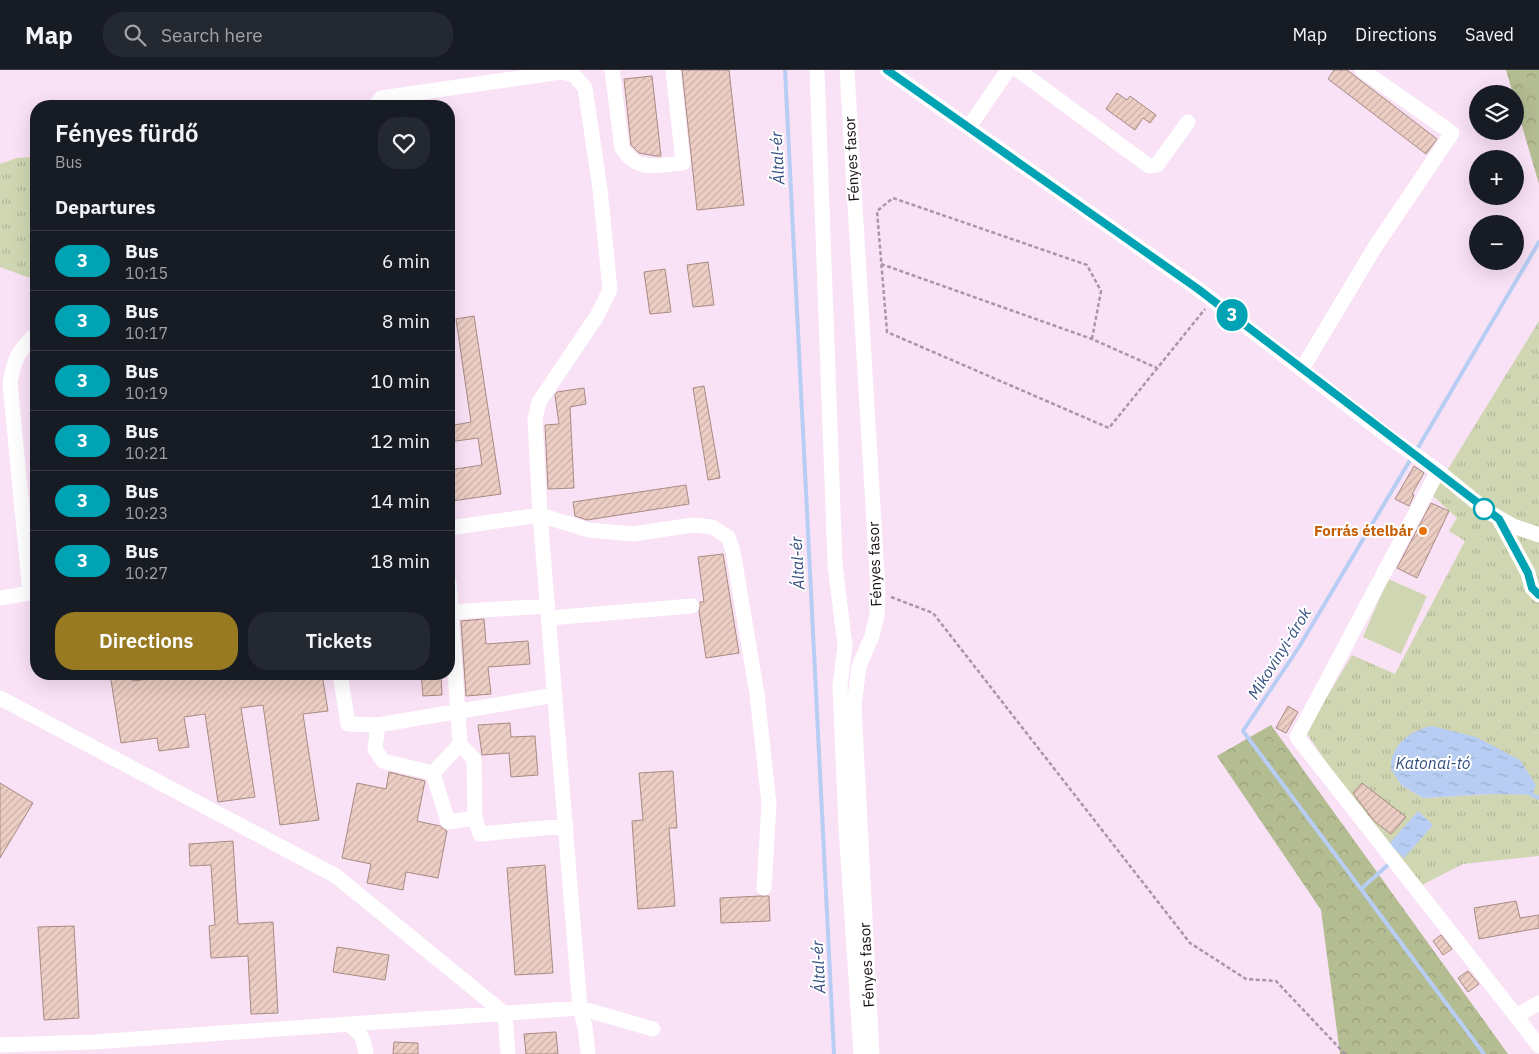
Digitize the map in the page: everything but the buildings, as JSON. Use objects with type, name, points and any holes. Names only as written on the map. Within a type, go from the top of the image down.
[{"type":"street","points":[[612,70],[622,148],[628,158],[638,165],[648,166],[683,163],[673,70]]},
{"type":"street","points":[[817,70],[835,564],[845,646],[840,686],[846,827],[861,1054]]},
{"type":"street","name":"Fényes fasor","points":[[847,70],[878,592],[877,615],[859,666],[854,706],[872,1054]]},
{"type":"street","points":[[887,70],[906,76],[969,127],[1212,300],[1499,519],[1539,535]]},
{"type":"street","points":[[969,127],[1008,70]]},
{"type":"street","points":[[1018,70],[1149,166],[1157,165],[1188,122]]},
{"type":"street","points":[[1302,370],[1375,247],[1452,133],[1362,70]]},
{"type":"street","points":[[380,100],[382,98],[564,71],[574,75],[585,88],[600,189],[610,290],[597,316],[539,402],[535,419],[540,515],[580,1008],[585,1027],[588,1054]]},
{"type":"street","points":[[30,340],[14,360],[10,383],[30,566]]},
{"type":"street","points":[[1429,465],[1297,736],[1539,1046]]},
{"type":"street","points":[[455,527],[540,515],[589,530],[633,534],[693,525],[712,527],[728,537],[733,551],[757,694],[769,804],[764,888]]},
{"type":"street","points":[[1499,519],[1528,573],[1532,588],[1539,595]]},
{"type":"street","points":[[0,598],[30,593]]},
{"type":"street","points":[[455,612],[548,612],[692,606]]},
{"type":"street","points":[[455,669],[460,744],[474,759],[475,818],[480,834],[566,826]]},
{"type":"street","points":[[341,680],[348,724],[378,725],[555,695]]},
{"type":"street","points":[[0,698],[336,876],[505,1014],[508,1054]]},
{"type":"street","points":[[378,725],[375,749],[383,761],[433,773]]},
{"type":"street","points":[[433,773],[460,744]]},
{"type":"street","points":[[433,773],[448,822],[475,818]]},
{"type":"street","points":[[1516,1016],[1539,1003]]},
{"type":"street","points":[[0,1045],[93,1048],[347,1024],[580,1008],[653,1029]]},
{"type":"street","points":[[347,1024],[357,1029],[364,1039],[366,1054]]},
{"type":"path","points":[[1092,338],[1101,291],[1086,265],[893,198],[877,211],[886,332],[1109,428],[1212,300]]},
{"type":"path","points":[[881,264],[1092,338],[1157,368]]},
{"type":"path","points":[[878,592],[932,613],[1190,943],[1246,979],[1276,981],[1345,1054]]},
{"type":"green space","points":[[1506,70],[1539,70],[1539,184],[1524,133],[1524,85],[1510,85]]},
{"type":"green space","points":[[30,157],[30,277],[27,277],[0,267],[0,164],[17,158]]},
{"type":"green space","points":[[1539,321],[1539,856],[1463,864],[1412,890],[1306,732],[1352,655],[1395,674],[1465,541],[1449,531],[1457,518],[1432,495]],"holes":[[[1531,778],[1536,785],[1510,793],[1423,798],[1401,785]]]},
{"type":"green space","points":[[1388,579],[1427,596],[1401,654],[1363,637]]},
{"type":"green space","points":[[1271,725],[1508,1054],[1340,1054],[1321,910],[1217,756]]},
{"type":"water","name":"Katonai-tó","points":[[1432,726],[1476,737],[1520,760],[1536,785],[1532,795],[1491,794],[1423,798],[1401,785],[1391,769],[1394,753],[1409,735]]},
{"type":"water","points":[[1418,811],[1433,825],[1404,858],[1389,844]]},
{"type":"waterway","name":"Által-ér","points":[[785,70],[834,1054]]},
{"type":"waterway","name":"Mikovinyi-árok","points":[[1416,451],[1539,242]]},
{"type":"waterway","name":"Mikovinyi-árok","points":[[1412,457],[1299,647],[1243,731],[1484,1054]]},
{"type":"waterway","points":[[1532,795],[1539,798]]},
{"type":"waterway","points":[[1361,889],[1390,863]]},
{"type":"bus line","name":"3","points":[[887,70],[1198,289],[1385,434],[1438,471],[1499,519],[1528,573],[1532,588],[1539,595]]},
{"type":"place","name":"Forrás ételbár","points":[[1423,531]]}]
